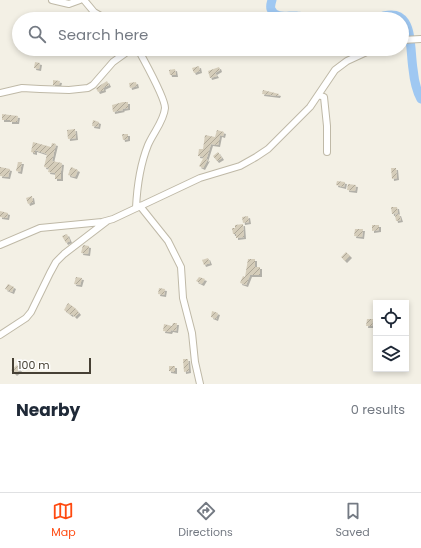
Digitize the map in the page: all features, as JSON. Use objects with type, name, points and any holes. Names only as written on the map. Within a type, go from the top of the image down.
[{"type":"street","points":[[52,0],[68,4],[80,0]]},
{"type":"street","points":[[84,0],[94,12]]},
{"type":"street","points":[[409,39],[421,39]]},
{"type":"street","points":[[0,93],[22,88],[40,90],[69,90],[88,88],[93,85],[113,62],[121,56]]},
{"type":"street","points":[[141,56],[161,96],[164,108],[161,119],[148,145],[142,165],[137,188],[138,207],[168,241],[181,267],[183,298],[192,333],[195,362],[200,384]]},
{"type":"street","points":[[0,335],[26,318],[31,312],[56,262],[64,254],[108,220],[200,178],[240,166],[268,149],[310,107],[335,70],[347,61],[358,56]]},
{"type":"street","points":[[318,96],[324,97],[327,126],[327,152]]},
{"type":"street","points":[[0,245],[40,228],[108,220]]},
{"type":"building","points":[[35,62],[40,63],[39,69],[34,68]]},
{"type":"building","points":[[199,66],[200,71],[194,73],[192,68]]},
{"type":"building","points":[[219,67],[220,70],[215,73],[217,76],[210,78],[208,71]]},
{"type":"building","points":[[175,69],[176,75],[170,75],[169,70]]},
{"type":"building","points":[[53,80],[60,81],[59,85],[53,85]]},
{"type":"building","points":[[107,81],[109,85],[103,88],[104,90],[98,92],[96,88]]},
{"type":"building","points":[[136,82],[137,86],[130,88],[129,83]]},
{"type":"building","points":[[263,90],[279,94],[278,96],[262,94]]},
{"type":"building","points":[[128,102],[128,108],[113,112],[112,105]]},
{"type":"building","points":[[2,114],[18,116],[17,122],[2,120]]},
{"type":"building","points":[[93,120],[99,122],[98,127],[92,126]]},
{"type":"building","points":[[75,129],[76,138],[68,139],[67,130]]},
{"type":"building","points":[[217,130],[224,132],[223,136],[220,135],[218,145],[211,144],[206,160],[208,159],[203,168],[199,166],[204,157],[198,156],[199,149],[203,149],[205,135],[215,137]]},
{"type":"building","points":[[122,134],[128,134],[128,139],[123,140]]},
{"type":"building","points":[[33,142],[51,147],[52,143],[56,144],[52,161],[62,163],[61,179],[55,179],[55,173],[48,172],[49,168],[44,167],[47,154],[35,150],[35,153],[31,152]]},
{"type":"building","points":[[218,152],[222,158],[217,161],[213,156]]},
{"type":"building","points":[[18,162],[22,162],[20,172],[16,171]]},
{"type":"building","points":[[0,167],[10,169],[8,177],[0,176]]},
{"type":"building","points":[[71,167],[78,170],[75,177],[68,175]]},
{"type":"building","points":[[391,168],[396,168],[397,178],[392,179]]},
{"type":"building","points":[[337,181],[345,182],[344,187],[336,185]]},
{"type":"building","points":[[348,184],[356,185],[355,191],[347,190]]},
{"type":"building","points":[[32,196],[33,202],[28,204],[26,198]]},
{"type":"building","points":[[391,207],[397,207],[398,213],[392,214]]},
{"type":"building","points":[[0,211],[8,213],[7,218],[0,217]]},
{"type":"building","points":[[399,214],[401,220],[396,221],[395,215]]},
{"type":"building","points":[[248,216],[249,222],[243,223],[242,217]]},
{"type":"building","points":[[243,224],[244,237],[236,238],[236,234],[233,234],[232,228],[235,228],[235,225]]},
{"type":"building","points":[[372,225],[379,225],[379,230],[372,231]]},
{"type":"building","points":[[355,229],[363,229],[362,237],[354,236]]},
{"type":"building","points":[[67,234],[70,241],[66,243],[62,236]]},
{"type":"building","points":[[83,245],[89,246],[88,254],[81,253]]},
{"type":"building","points":[[346,252],[350,256],[345,261],[341,257]]},
{"type":"building","points":[[208,258],[210,263],[204,265],[202,260]]},
{"type":"building","points":[[248,259],[255,259],[255,267],[260,267],[260,275],[250,275],[246,285],[240,283],[243,276],[245,277]]},
{"type":"building","points":[[76,277],[82,278],[80,285],[74,284]]},
{"type":"building","points":[[199,277],[205,279],[202,284],[196,281]]},
{"type":"building","points":[[8,284],[14,287],[12,292],[5,289]]},
{"type":"building","points":[[159,288],[165,289],[164,295],[158,294]]},
{"type":"building","points":[[68,303],[79,313],[75,317],[64,310]]},
{"type":"building","points":[[212,311],[218,313],[216,319],[211,317]]},
{"type":"building","points":[[367,319],[373,319],[372,326],[366,326]]},
{"type":"building","points":[[173,323],[177,323],[176,331],[163,331],[164,324],[172,326]]},
{"type":"building","points":[[183,359],[188,359],[189,371],[184,372]]},
{"type":"building","points":[[17,365],[20,370],[15,374],[11,370]]},
{"type":"building","points":[[169,366],[175,366],[175,372],[169,371]]},
{"type":"waterway","points":[[272,0],[271,8],[273,12]]},
{"type":"waterway","points":[[409,32],[413,73],[421,99]]}]
